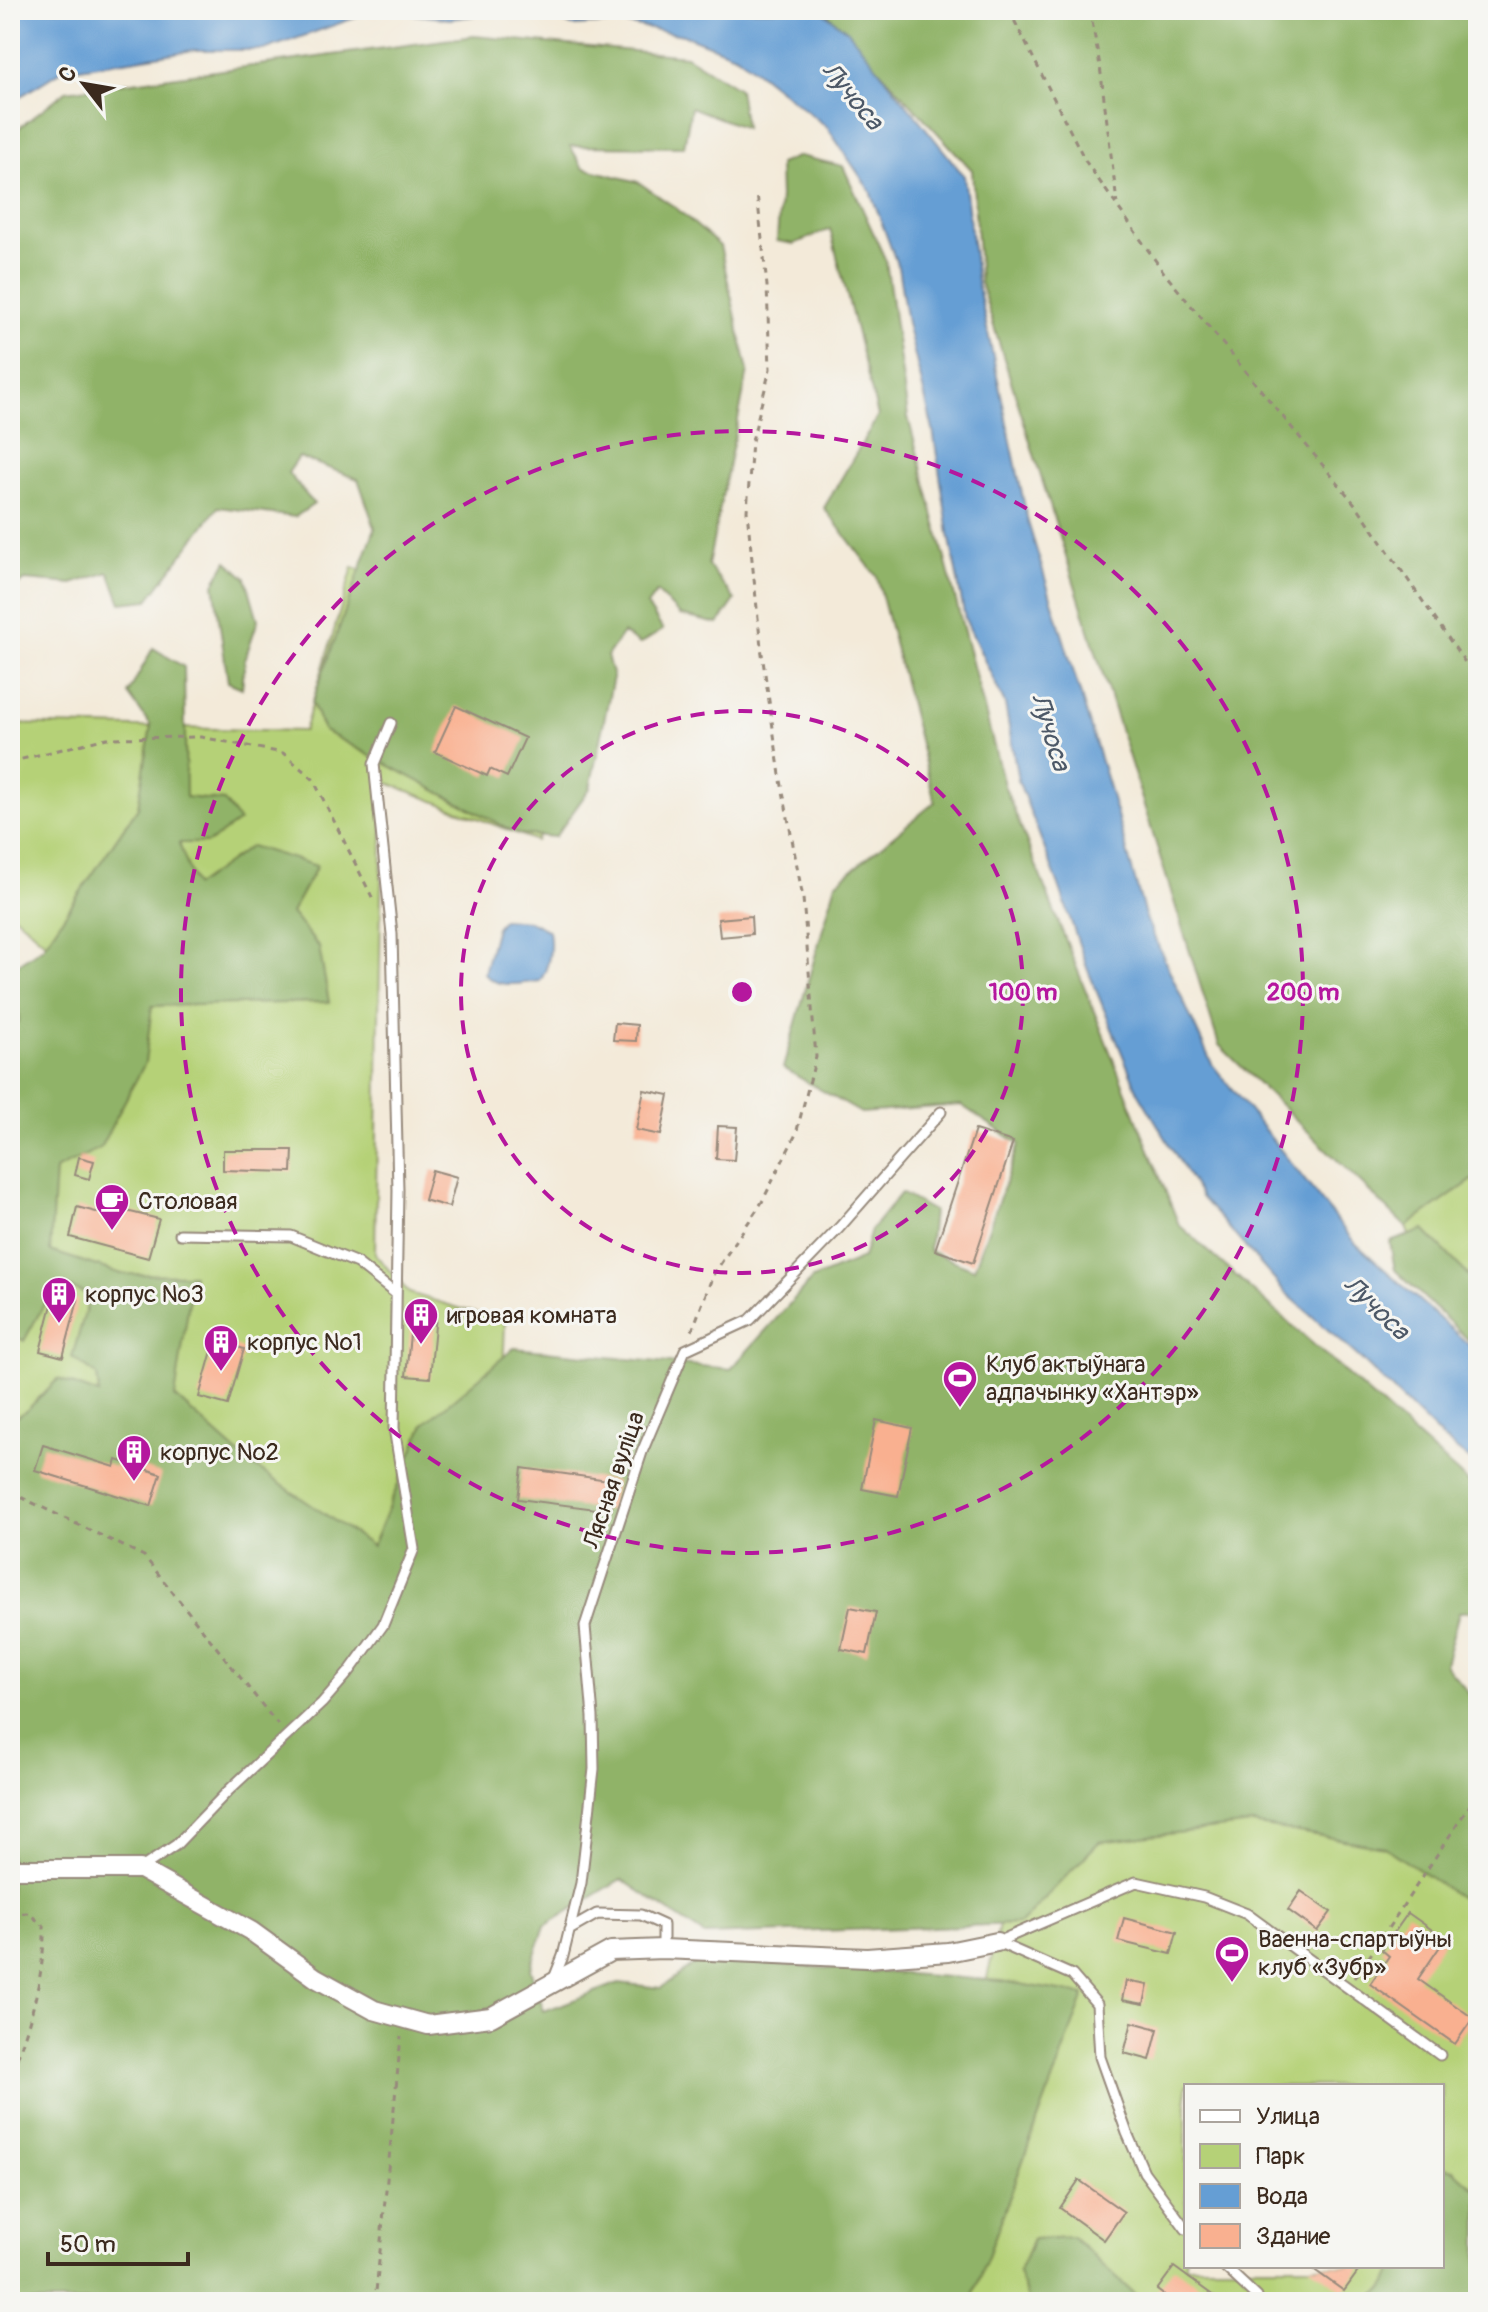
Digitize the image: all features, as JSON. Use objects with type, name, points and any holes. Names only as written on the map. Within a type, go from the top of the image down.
[{"type":"street","points":[[10,1869],[140,1869],[251,1931],[316,1978],[374,2010],[428,2025],[491,2017],[611,1951],[663,1949],[867,1958],[948,1952],[997,1942]]},
{"type":"lane","points":[[140,1869],[176,1845],[229,1790],[322,1703],[349,1672],[383,1625],[414,1549],[394,1428],[398,1190],[392,934],[374,764],[391,723]]},
{"type":"lane","points":[[685,1350],[750,1320],[839,1228],[941,1112]]},
{"type":"lane","points":[[180,1234],[291,1236],[357,1263],[396,1294]]},
{"type":"lane","name":"Лясная вуліца","points":[[569,1930],[581,1883],[594,1769],[585,1626],[642,1452],[685,1350]]},
{"type":"lane","points":[[997,1942],[1136,1882],[1204,1897],[1247,1914],[1440,2055]]},
{"type":"lane","points":[[551,1985],[569,1930],[597,1914],[641,1915],[663,1925],[663,1949]]},
{"type":"lane","points":[[997,1942],[1072,1975],[1097,2004],[1100,2057],[1127,2133],[1144,2172],[1184,2226]]},
{"type":"lane","points":[[1226,2268],[1257,2297],[1258,2302]]},
{"type":"path","points":[[1009,10],[1086,162],[1165,274],[1359,509],[1478,681]]},
{"type":"path","points":[[1090,10],[1117,206]]},
{"type":"path","points":[[685,1350],[713,1275],[762,1202],[796,1134],[816,1057],[803,898],[761,647],[747,511],[752,441],[770,369],[767,286],[757,193]]},
{"type":"path","points":[[10,762],[107,738],[201,737],[283,753],[313,779],[377,907]]},
{"type":"path","points":[[10,1492],[144,1556],[286,1736]]},
{"type":"path","points":[[1349,1988],[1478,1793]]},
{"type":"path","points":[[10,1914],[28,1913],[44,1926],[45,1950],[29,2028],[10,2078]]},
{"type":"path","points":[[375,2302],[403,2018]]},
{"type":"green space","points":[[824,10],[1478,10],[1478,1176],[1406,1227],[1219,1045],[980,282],[972,170]]},
{"type":"green space","points":[[474,36],[686,56],[739,89],[745,128],[691,107],[684,147],[570,146],[583,168],[638,182],[676,208],[720,246],[748,371],[708,565],[735,600],[718,624],[680,615],[657,592],[647,605],[663,630],[640,644],[623,633],[607,656],[613,677],[590,788],[555,837],[518,834],[324,731],[312,703],[375,528],[358,479],[299,457],[288,473],[314,504],[295,517],[218,507],[148,600],[121,603],[109,572],[72,584],[25,580],[10,592],[10,135],[66,91]]},
{"type":"green space","points":[[799,156],[843,166],[886,261],[908,417],[1004,785],[1179,1225],[1478,1491],[1478,1611],[1459,1612],[1445,1664],[1478,1705],[1478,1910],[1384,1847],[1252,1824],[1099,1842],[1020,1924],[704,1935],[621,1879],[545,1926],[530,1969],[544,2011],[619,1983],[661,1988],[701,1959],[1002,1981],[1084,1995],[971,2302],[10,2302],[10,1422],[27,1410],[58,1379],[99,1394],[97,1375],[72,1357],[90,1295],[56,1283],[24,1341],[10,1333],[10,1029],[19,1022],[15,966],[43,947],[138,807],[151,726],[128,694],[153,648],[184,667],[186,797],[224,801],[239,821],[208,843],[179,843],[195,886],[251,846],[317,866],[291,913],[319,947],[329,1002],[152,1006],[145,1063],[100,1148],[55,1170],[50,1251],[122,1274],[193,1275],[175,1397],[248,1462],[372,1546],[424,1424],[514,1348],[731,1369],[812,1279],[863,1258],[871,1230],[901,1193],[933,1211],[929,1251],[974,1269],[1019,1144],[961,1105],[861,1113],[783,1068],[836,883],[935,802],[877,577],[824,508],[878,416],[830,229],[794,244],[777,241],[779,164]]},
{"type":"green space","points":[[227,561],[246,578],[258,620],[245,659],[242,688],[228,682],[214,584]]},
{"type":"green space","points":[[353,567],[591,670],[536,841],[383,781],[375,1254],[409,1293],[505,1322],[493,1626],[10,1487],[10,1033],[54,950],[10,912],[10,724],[304,731]]},
{"type":"green space","points":[[1478,1176],[1478,1317],[1422,1269],[1406,1227]]},
{"type":"green space","points":[[1424,1230],[1478,1285],[1478,1349],[1395,1270],[1390,1242]]},
{"type":"green space","name":"Ваенна-спартыўны клуб «Зубр»","points":[[1251,1797],[1478,1883],[1478,2302],[914,2302],[1016,1850]]},
{"type":"green space","points":[[1444,2168],[1454,2170],[1478,2192],[1478,2302],[1361,2302],[1385,2288],[1393,2268],[1444,2268]]},
{"type":"green space","points":[[1072,2237],[1143,2302],[1029,2302],[1018,2273],[1033,2239]]},
{"type":"water","points":[[10,10],[377,10],[264,50],[194,50],[61,71],[10,103]]},
{"type":"water","points":[[377,10],[515,10],[450,19]]},
{"type":"water","name":"Лучоса","points":[[538,10],[820,10],[848,31],[964,176],[977,281],[1028,522],[1146,919],[1212,1064],[1355,1243],[1478,1353],[1478,1466],[1443,1439],[1361,1359],[1286,1293],[1201,1197],[1138,1092],[1087,968],[1018,780],[1005,704],[965,619],[933,430],[907,323],[898,267],[870,191],[827,127],[737,56],[683,35],[619,23],[572,26]]},
{"type":"water","points":[[503,919],[529,921],[549,931],[549,957],[540,981],[502,984],[484,973],[496,927]]},
{"type":"building","points":[[456,706],[525,738],[507,777],[490,769],[487,776],[435,752]]},
{"type":"building","points":[[751,916],[752,934],[720,937],[718,919]]},
{"type":"building","points":[[615,1023],[637,1025],[636,1041],[613,1040]]},
{"type":"building","points":[[644,1090],[669,1095],[661,1135],[636,1130]]},
{"type":"building","points":[[718,1126],[737,1127],[734,1160],[716,1159]]},
{"type":"building","points":[[975,1130],[1013,1142],[973,1263],[935,1250]]},
{"type":"building","points":[[223,1150],[293,1150],[292,1172],[223,1170]]},
{"type":"building","points":[[79,1157],[94,1161],[89,1179],[75,1175]]},
{"type":"building","points":[[432,1170],[457,1177],[449,1207],[424,1200]]},
{"type":"building","points":[[102,1205],[159,1219],[148,1258],[70,1237],[77,1207],[100,1213]]},
{"type":"building","name":"корпус №3","points":[[55,1293],[78,1300],[63,1357],[40,1351]]},
{"type":"building","name":"игровая комната","points":[[412,1313],[436,1315],[430,1378],[406,1376]]},
{"type":"building","name":"корпус №1","points":[[215,1340],[244,1349],[228,1405],[199,1397]]},
{"type":"building","points":[[876,1420],[912,1428],[898,1496],[862,1489]]},
{"type":"building","points":[[43,1445],[115,1467],[117,1460],[161,1474],[151,1506],[35,1470]]},
{"type":"building","points":[[522,1468],[616,1481],[611,1511],[518,1499]]},
{"type":"building","points":[[850,1607],[876,1612],[867,1654],[841,1649]]},
{"type":"building","points":[[1301,1891],[1331,1912],[1317,1931],[1288,1910]]},
{"type":"building","points":[[1408,1913],[1445,1939],[1418,1979],[1473,2018],[1455,2044],[1370,1984],[1389,1956],[1382,1950]]},
{"type":"building","points":[[1124,1918],[1177,1932],[1171,1954],[1118,1941]]},
{"type":"building","points":[[1126,1981],[1148,1985],[1144,2004],[1122,2000]]},
{"type":"building","points":[[1132,2022],[1158,2029],[1150,2060],[1124,2053]]},
{"type":"building","points":[[1079,2180],[1124,2212],[1104,2240],[1060,2208]]},
{"type":"building","points":[[1174,2267],[1222,2302],[1173,2302],[1157,2290]]},
{"type":"building","points":[[1312,2268],[1361,2268],[1344,2291]]},
{"type":"place","name":"Столовая","points":[[112,1232]]},
{"type":"place","name":"корпус №3","points":[[59,1325]]},
{"type":"place","name":"игровая комната","points":[[421,1346]]},
{"type":"place","name":"корпус №1","points":[[221,1373]]},
{"type":"place","name":"Клуб актыўнага адпачынку «Хантэр»","points":[[960,1409]]},
{"type":"place","name":"корпус №2","points":[[134,1483]]},
{"type":"place","name":"Ваенна-спартыўны клуб «Зубр»","points":[[1232,1984]]}]
